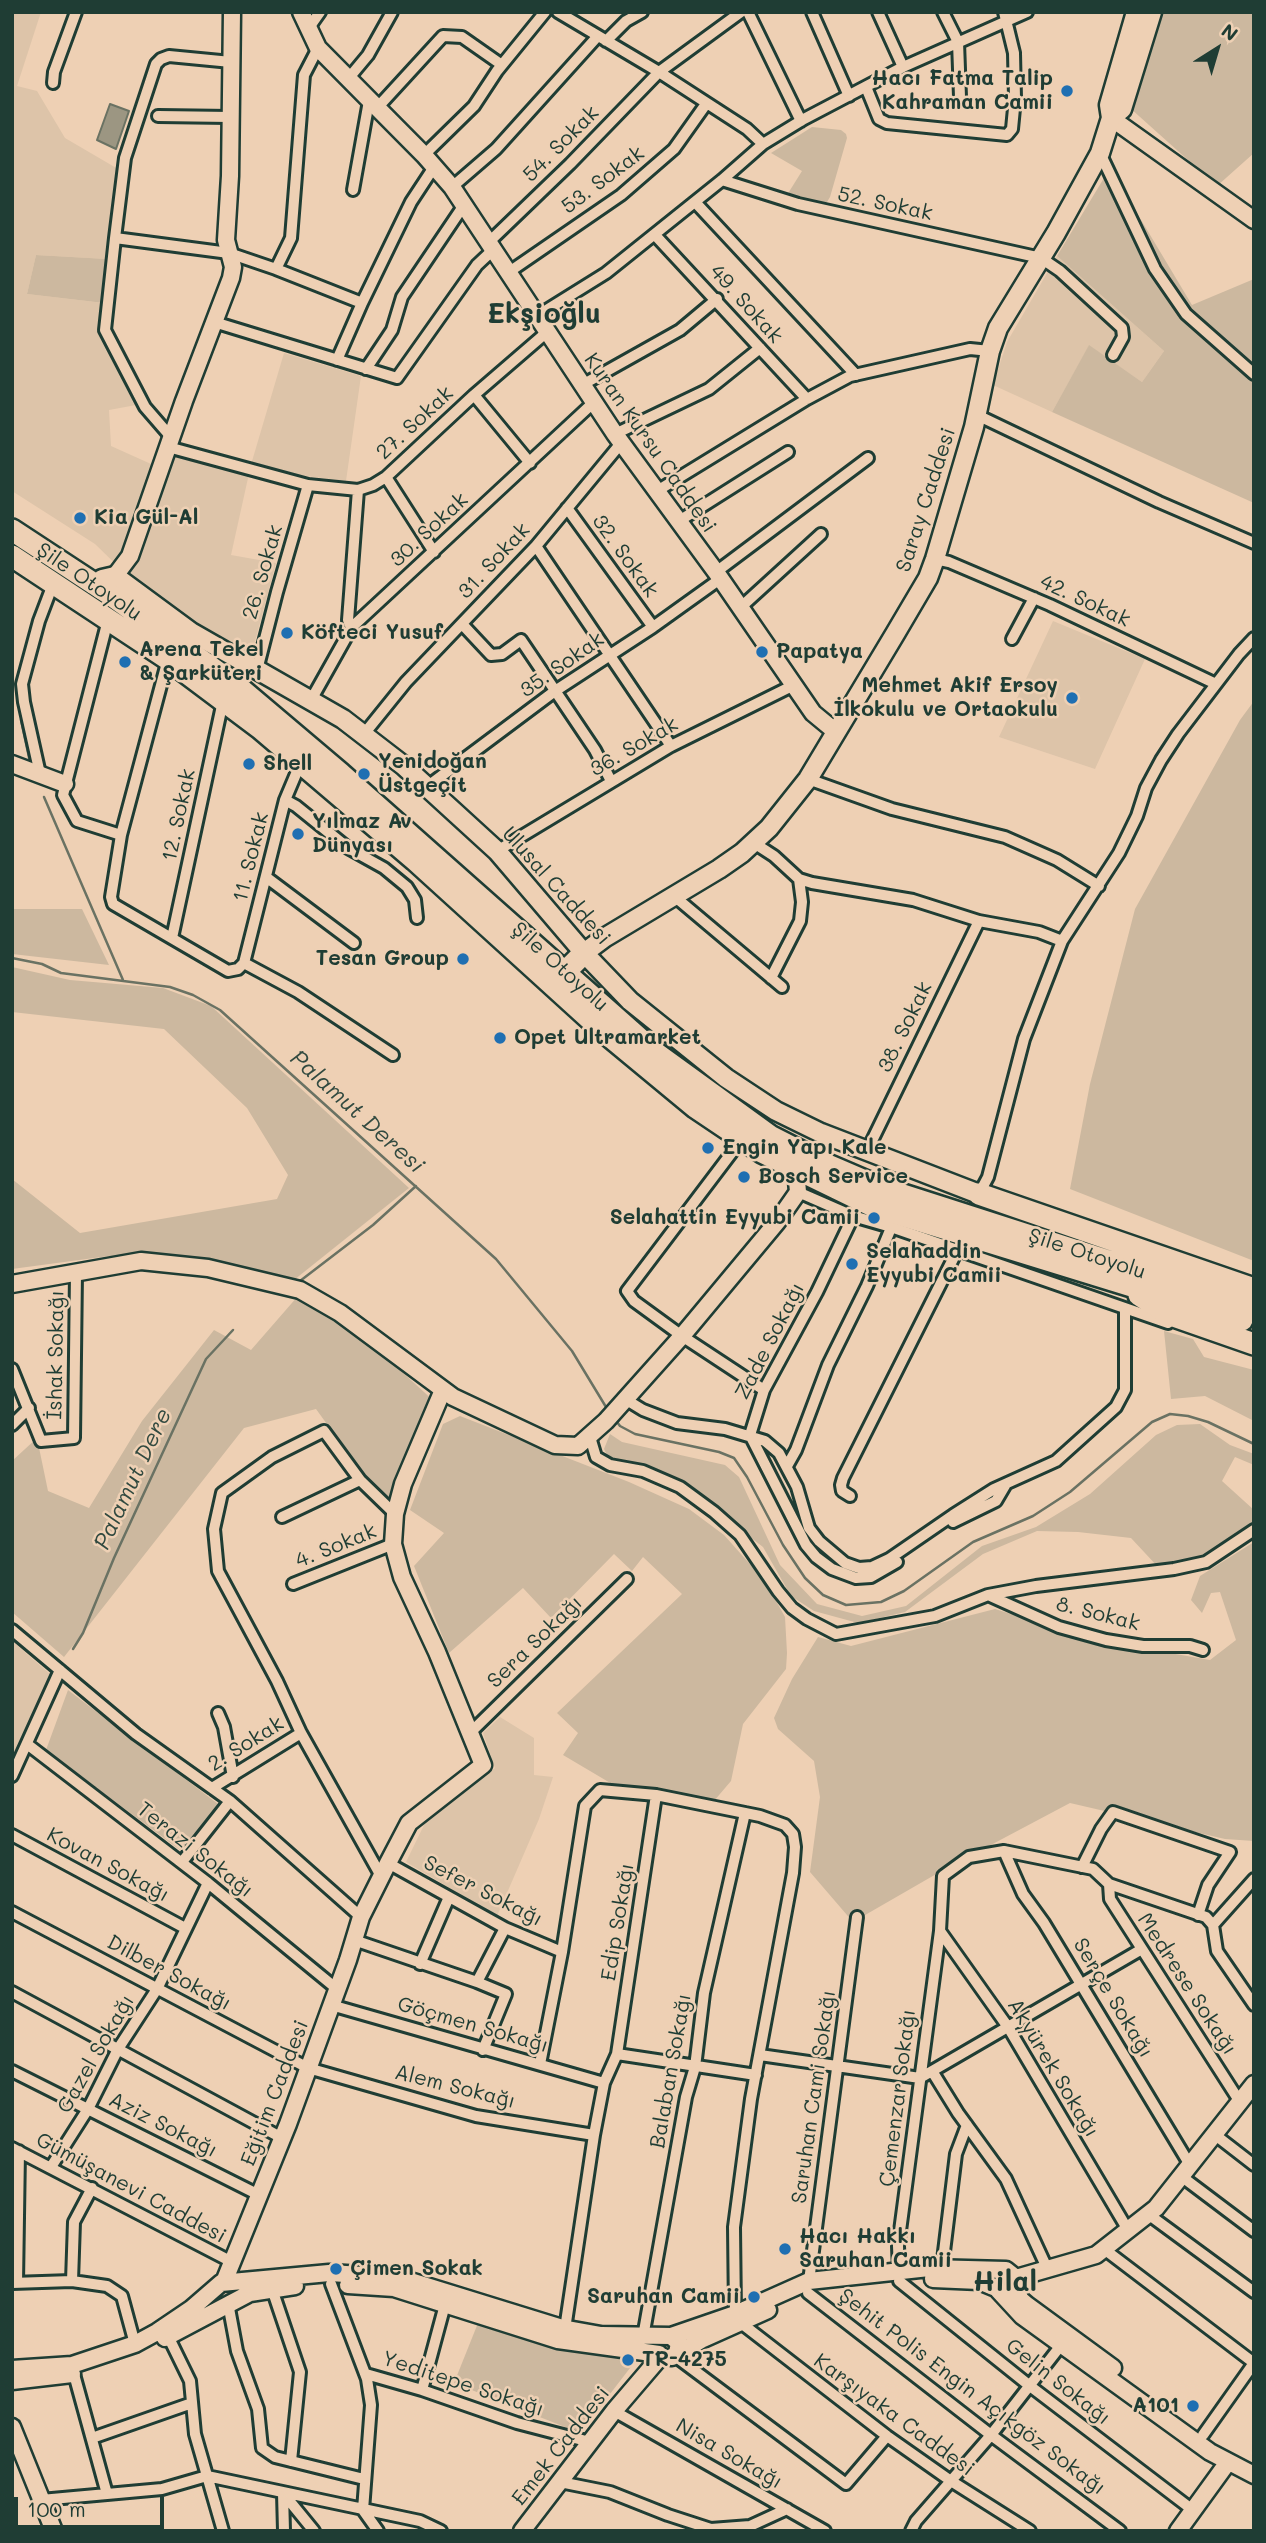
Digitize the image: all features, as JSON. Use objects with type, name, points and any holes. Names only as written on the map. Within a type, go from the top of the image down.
[{"type":"highway","points":[[12,516],[108,577],[230,694]]},
{"type":"highway","name":"Şile Otoyolu","points":[[12,530],[111,595],[230,694],[302,762],[415,860],[602,1030],[695,1107],[742,1139],[857,1208],[1037,1257],[1254,1324]]},
{"type":"highway","name":"Şile Otoyolu","points":[[12,556],[168,659],[230,694],[351,782],[657,1054],[770,1136],[881,1188],[1254,1310]]},
{"type":"highway","points":[[12,568],[50,593],[108,620]]},
{"type":"highway","points":[[565,972],[584,953]]},
{"type":"highway","points":[[979,1194],[1254,1290]]},
{"type":"highway","points":[[1116,1281],[1168,1314],[1254,1344]]},
{"type":"main road","name":"Saray Caddesi","points":[[584,953],[604,938],[719,869],[769,828],[807,779],[928,578],[976,415],[990,351],[1006,313],[1041,258],[1100,153],[1111,118],[1109,105],[1136,12]]},
{"type":"main road","name":"Saray Caddesi","points":[[1111,118],[1122,109],[1153,12]]},
{"type":"main road","name":"Ulusal Caddesi","points":[[108,577],[191,632],[311,700],[364,734],[428,786],[497,851],[584,953],[630,1000],[726,1078],[776,1111],[821,1133],[979,1194]]},
{"type":"street","points":[[53,83],[54,72],[76,12]]},
{"type":"street","points":[[108,577],[130,556],[231,278],[233,267],[226,240],[232,12]]},
{"type":"street","name":"Kuran Kursu Caddesi","points":[[302,12],[318,48],[452,187],[593,403],[741,607],[813,713],[836,732]]},
{"type":"street","points":[[308,29],[320,12]]},
{"type":"street","points":[[348,79],[368,55],[392,12]]},
{"type":"street","points":[[337,360],[429,161],[545,12]]},
{"type":"street","points":[[559,12],[659,72],[747,129],[763,144]]},
{"type":"street","points":[[452,187],[496,149],[602,39],[642,12]]},
{"type":"street","name":"54. Sokak","points":[[366,369],[397,378],[491,246],[659,72],[741,12]]},
{"type":"street","points":[[748,12],[801,121]]},
{"type":"street","points":[[812,12],[849,96]]},
{"type":"street","points":[[878,12],[903,67]]},
{"type":"street","points":[[943,12],[958,42],[960,97]]},
{"type":"street","points":[[537,316],[606,274],[763,144],[903,67],[1006,16],[1027,12]]},
{"type":"street","points":[[866,88],[879,119],[887,123],[1007,135],[1012,129],[1015,98],[1014,53],[1006,16]]},
{"type":"street","points":[[353,190],[373,105],[443,36],[462,37],[502,65]]},
{"type":"street","points":[[276,269],[291,238],[304,75],[318,48]]},
{"type":"street","points":[[231,62],[169,57],[156,64],[125,158],[105,330],[145,407],[170,442],[308,485],[358,490],[348,620],[351,628]]},
{"type":"street","name":"53. Sokak","points":[[509,272],[621,195],[674,149],[706,104]]},
{"type":"street","points":[[158,116],[230,117]]},
{"type":"street","points":[[1111,118],[1254,220]]},
{"type":"street","points":[[1100,153],[1155,269],[1186,314],[1254,374]]},
{"type":"street","name":"52. Sokak","points":[[722,180],[799,204],[1041,258]]},
{"type":"street","points":[[695,202],[856,375]]},
{"type":"street","points":[[214,322],[366,369],[392,330],[402,297],[464,205]]},
{"type":"street","name":"49. Sokak","points":[[656,235],[807,398]]},
{"type":"street","points":[[115,238],[229,253],[362,303]]},
{"type":"street","points":[[1041,258],[1060,271],[1122,328],[1124,337],[1113,355]]},
{"type":"street","points":[[582,385],[680,330],[717,299]]},
{"type":"street","name":"27. Sokak","points":[[358,490],[386,477],[547,332]]},
{"type":"street","points":[[618,438],[709,389],[760,348]]},
{"type":"street","points":[[657,491],[807,398],[856,375],[970,349],[990,351]]},
{"type":"street","points":[[474,395],[530,463]]},
{"type":"street","name":"30. Sokak","points":[[311,700],[351,628],[593,403]]},
{"type":"street","points":[[976,415],[1159,502],[1254,543]]},
{"type":"street","name":"31. Sokak","points":[[364,734],[406,682],[536,546],[618,438]]},
{"type":"street","points":[[679,521],[788,452]]},
{"type":"street","name":"35. Sokak","points":[[428,786],[555,691],[653,627],[868,458]]},
{"type":"street","points":[[386,477],[434,552]]},
{"type":"street","name":"26. Sokak","points":[[257,670],[308,485]]},
{"type":"street","name":"32. Sokak","points":[[567,508],[653,627]]},
{"type":"street","points":[[741,607],[821,534]]},
{"type":"street","points":[[536,546],[671,746]]},
{"type":"street","name":"42. Sokak","points":[[935,559],[1034,598],[1216,684]]},
{"type":"street","points":[[40,774],[22,684],[39,621],[50,593]]},
{"type":"street","points":[[1012,639],[1034,598]]},
{"type":"street","points":[[108,620],[64,795],[77,821],[121,835]]},
{"type":"street","points":[[462,624],[491,655],[502,654],[521,640],[595,750],[611,781]]},
{"type":"street","points":[[979,1194],[991,1165],[1024,1039],[1062,941],[1119,853],[1137,816],[1146,788],[1161,760],[1216,684],[1254,638]]},
{"type":"street","points":[[168,659],[121,835],[111,897],[113,904],[228,971],[238,969],[244,963],[298,992],[393,1055]]},
{"type":"street","name":"36. Sokak","points":[[497,851],[671,746],[794,685]]},
{"type":"street","name":"12. Sokak","points":[[172,938],[230,694]]},
{"type":"street","name":"11. Sokak","points":[[244,963],[285,800],[302,762]]},
{"type":"street","points":[[12,764],[65,784]]},
{"type":"street","points":[[807,779],[892,809],[1005,837],[1057,860],[1099,886]]},
{"type":"street","points":[[285,800],[348,848],[384,868],[407,887],[415,900],[417,918]]},
{"type":"street","points":[[754,843],[799,878],[812,883],[913,900],[979,920],[1039,932],[1062,941]]},
{"type":"street","points":[[265,877],[354,943]]},
{"type":"street","points":[[771,978],[800,921],[802,902],[799,878]]},
{"type":"street","points":[[674,896],[782,987]]},
{"type":"street","name":"38. Sokak","points":[[867,1151],[979,920]]},
{"type":"street","points":[[742,1139],[627,1291],[634,1301],[682,1336],[764,1390]]},
{"type":"street","points":[[12,1284],[141,1261],[208,1268],[300,1290],[340,1313],[453,1397],[555,1445],[578,1446],[590,1437],[682,1336],[777,1222],[798,1192],[796,1169]]},
{"type":"street","points":[[798,1192],[857,1208]]},
{"type":"street","name":"Zade Sokağı","points":[[750,1435],[764,1390],[817,1292],[857,1208]]},
{"type":"street","points":[[787,1466],[796,1450],[828,1365],[867,1286],[894,1220],[957,1251],[1181,1327]]},
{"type":"street","points":[[850,1496],[842,1491],[843,1478],[957,1251]]},
{"type":"street","points":[[1018,1272],[1037,1257]]},
{"type":"street","name":"İshak Sokağı","points":[[29,1408],[41,1441],[74,1438],[76,1273]]},
{"type":"street","points":[[625,1399],[643,1410],[677,1423],[725,1429],[765,1441],[779,1453],[787,1466],[797,1487],[809,1528],[831,1553],[845,1563],[859,1568],[872,1567],[890,1559],[953,1514],[1056,1461],[1116,1406],[1125,1390],[1125,1309]]},
{"type":"street","points":[[12,1369],[29,1408],[12,1425]]},
{"type":"street","points":[[443,1390],[403,1484],[395,1514],[393,1544],[402,1577],[437,1651],[470,1733]]},
{"type":"street","points":[[385,1869],[301,1733],[277,1681],[218,1571],[214,1529],[222,1493],[272,1457],[324,1431],[360,1480],[395,1514]]},
{"type":"street","points":[[750,1435],[806,1545],[832,1569],[856,1578],[871,1577],[879,1573],[952,1522],[996,1501],[1006,1485]]},
{"type":"street","points":[[590,1437],[596,1457],[610,1465],[643,1471],[680,1487],[714,1513],[740,1535],[792,1608],[836,1634],[935,1616],[988,1595],[1036,1586],[1174,1570],[1206,1562],[1254,1530]]},
{"type":"street","points":[[282,1517],[360,1480]]},
{"type":"street","name":"4. Sokak","points":[[293,1584],[393,1544]]},
{"type":"street","name":"Sera Sokağı","points":[[470,1733],[627,1579]]},
{"type":"street","name":"8. Sokak","points":[[988,1595],[1059,1627],[1106,1640],[1143,1646],[1190,1646],[1203,1650]]},
{"type":"street","points":[[12,1630],[136,1734],[230,1801],[361,1917]]},
{"type":"street","points":[[12,1776],[60,1670]]},
{"type":"street","points":[[218,1713],[224,1727],[233,1777]]},
{"type":"street","name":"2. Sokak","points":[[212,1788],[301,1733]]},
{"type":"street","name":"Eğitim Caddesi","points":[[219,2287],[232,2262],[282,2138],[361,1917],[385,1869],[409,1823],[483,1765],[470,1733]]},
{"type":"street","name":"Terazi Sokağı","points":[[27,1744],[182,1862],[337,1989]]},
{"type":"street","points":[[540,2064],[562,1952],[585,1806],[600,1790],[656,1795],[745,1813],[785,1825],[793,1834],[795,1847],[788,1909],[756,2075],[734,2227],[738,2318]]},
{"type":"street","name":"Edip Sokağı","points":[[565,2329],[594,2135],[604,2083],[617,2054],[656,1795]]},
{"type":"street","points":[[182,1862],[230,1801]]},
{"type":"street","points":[[1082,1867],[1101,1829],[1113,1812],[1230,1852],[1208,1885],[1198,1915]]},
{"type":"street","name":"Balaban Sokağı","points":[[643,2337],[687,2097],[695,2067],[704,1993],[745,1813]]},
{"type":"street","name":"Kovan Sokağı","points":[[12,1835],[185,1928]]},
{"type":"street","points":[[1004,1851],[1093,1869],[1109,1884],[1206,1917],[1213,1925],[1217,1951],[1254,2005]]},
{"type":"street","name":"Çemenzar Sokağı","points":[[899,2276],[898,2246],[940,1931],[943,1876],[969,1857],[1004,1851]]},
{"type":"street","name":"Serçe Sokağı","points":[[1004,1851],[1023,1894],[1082,1984],[1186,2170]]},
{"type":"street","name":"Sefer Sokağı","points":[[385,1869],[449,1897],[505,1928],[562,1952]]},
{"type":"street","points":[[1213,1925],[1254,1879]]},
{"type":"street","name":"Gazel Sokağı","points":[[51,2167],[88,2109],[118,2049],[157,1989],[208,1883]]},
{"type":"street","name":"Medrese Sokağı","points":[[1109,1884],[1110,1899],[1142,1949],[1248,2096]]},
{"type":"street","points":[[420,1964],[449,1897]]},
{"type":"street","name":"Dilber Sokağı","points":[[12,1912],[308,2068]]},
{"type":"street","name":"Saruhan Cami Sokağı","points":[[809,2287],[857,1917]]},
{"type":"street","points":[[477,1982],[505,1928]]},
{"type":"street","name":"Akyürek Sokağı","points":[[940,1931],[1009,2027],[1128,2230]]},
{"type":"street","points":[[354,1940],[506,1994],[483,2050]]},
{"type":"street","points":[[760,2055],[920,2078],[1142,1949]]},
{"type":"street","points":[[12,1992],[282,2138]]},
{"type":"street","name":"Göçmen Sokağı","points":[[331,2005],[604,2083]]},
{"type":"street","points":[[617,2054],[756,2075]]},
{"type":"street","name":"Alem Sokağı","points":[[308,2068],[476,2116],[594,2135]]},
{"type":"street","name":"Aziz Sokağı","points":[[12,2071],[259,2195]]},
{"type":"street","points":[[932,2071],[1006,2179],[1047,2268]]},
{"type":"street","name":"Emek Caddesi","points":[[522,2531],[614,2411],[668,2355],[701,2340],[738,2318],[809,2287],[819,2289],[942,2268],[1011,2277],[1096,2255],[1148,2214],[1248,2096]]},
{"type":"street","points":[[942,2268],[956,2154],[967,2124]]},
{"type":"street","points":[[1214,2134],[1254,2165]]},
{"type":"street","points":[[16,2150],[15,2283],[72,2281],[107,2286],[122,2296],[135,2344]]},
{"type":"street","name":"Gümüşanevi Caddesi","points":[[16,2150],[232,2262]]},
{"type":"street","points":[[1186,2170],[1254,2231]]},
{"type":"street","points":[[72,2281],[74,2222],[92,2188]]},
{"type":"street","points":[[1148,2214],[1254,2292]]},
{"type":"street","points":[[1104,2249],[1254,2363],[1203,2435]]},
{"type":"street","name":"Emek Caddesi","points":[[899,2276],[979,2281],[997,2289]]},
{"type":"street","name":"Gelin Sokağı","points":[[899,2276],[1030,2386],[1194,2511]]},
{"type":"street","points":[[219,2287],[397,2277],[558,2340],[668,2355]]},
{"type":"street","points":[[1254,2464],[1203,2435],[1027,2305],[1020,2299],[1011,2277],[994,2277],[997,2289],[1011,2307],[1210,2452],[1254,2475]]},
{"type":"street","points":[[12,2381],[139,2353],[250,2293],[330,2279]]},
{"type":"street","points":[[330,2279],[366,2374],[371,2405],[363,2510],[378,2531]]},
{"type":"street","points":[[12,2369],[73,2369],[135,2344],[157,2332],[219,2287],[230,2284],[235,2296],[228,2303]]},
{"type":"street","name":"Şehit Polis Engin Açıkgöz Sokağı","points":[[809,2287],[991,2435],[1120,2531]]},
{"type":"street","points":[[272,2289],[300,2372],[291,2461]]},
{"type":"street","points":[[422,2390],[447,2297]]},
{"type":"street","name":"Emek Caddesi","points":[[447,2297],[565,2329],[601,2335],[669,2336],[738,2318]]},
{"type":"street","points":[[228,2303],[237,2351],[258,2409],[262,2448],[275,2457],[364,2479]]},
{"type":"street","name":"Karşıyaka Caddesi","points":[[738,2318],[887,2436],[1030,2531]]},
{"type":"street","points":[[169,2336],[190,2381],[195,2434],[223,2531]]},
{"type":"street","points":[[669,2336],[658,2340],[656,2347],[846,2484],[887,2436]]},
{"type":"street","points":[[911,2531],[916,2521],[991,2435],[1062,2344]]},
{"type":"street","points":[[73,2369],[107,2494]]},
{"type":"street","name":"Yeditepe Sokağı","points":[[366,2374],[517,2423],[590,2442]]},
{"type":"street","points":[[92,2438],[192,2403]]},
{"type":"street","name":"Nisa Sokağı","points":[[614,2411],[819,2530]]},
{"type":"street","points":[[12,2427],[54,2531]]},
{"type":"street","points":[[1178,2531],[1228,2462]]},
{"type":"street","points":[[41,2500],[162,2489],[206,2476],[420,2521],[441,2531]]},
{"type":"street","points":[[560,2482],[610,2492],[711,2529],[750,2526],[787,2509]]},
{"type":"street","points":[[283,2493],[284,2531]]},
{"type":"street","points":[[283,2493],[314,2531]]},
{"type":"shaded area","points":[[12,12],[41,12],[17,86],[37,91],[65,138],[118,169],[107,259],[36,255],[27,294],[104,303],[116,343],[147,403],[109,410],[111,446],[160,468],[165,450],[250,468],[284,353],[361,376],[346,481],[250,469],[231,555],[276,563],[250,660],[132,580],[95,544],[12,491]]},
{"type":"shaded area","points":[[1159,12],[1254,12],[1254,153],[1217,186],[1130,108]]},
{"type":"shaded area","points":[[110,104],[129,111],[116,149],[97,140]]},
{"type":"shaded area","points":[[812,127],[841,130],[847,138],[830,197],[827,202],[822,203],[787,195],[802,171],[771,153]]},
{"type":"shaded area","points":[[1110,168],[1192,305],[1254,279],[1254,503],[1052,412],[1089,345],[1142,382],[1164,351],[1057,256]]},
{"type":"shaded area","points":[[36,255],[107,259],[104,303],[27,294]]},
{"type":"shaded area","points":[[1057,256],[1164,351],[1142,382],[1089,346],[1052,412],[993,385],[1007,342]]},
{"type":"shaded area","name":"Mehmet Akif Ersoy İlkokulu ve Ortaokulu","points":[[1053,621],[1145,659],[1095,769],[999,737]]},
{"type":"shaded area","points":[[1254,701],[1254,1261],[1070,1189],[1090,1084],[1135,909],[1240,720]]},
{"type":"shaded area","points":[[12,909],[82,909],[109,965],[12,954]]},
{"type":"shaded area","points":[[12,967],[70,980],[163,988],[211,1006],[409,1188],[289,1284],[109,1256],[12,1269],[12,1179],[80,1233],[277,1199],[288,1175],[247,1108],[164,1029],[12,1012]]},
{"type":"shaded area","points":[[298,1296],[331,1307],[436,1403],[435,1420],[387,1507],[316,1409],[244,1428],[64,1657],[12,1612],[12,1461],[37,1438],[48,1491],[89,1508],[142,1421],[214,1330],[251,1350]]},
{"type":"shaded area","points":[[1164,1331],[1193,1339],[1204,1357],[1254,1370],[1254,1421],[1205,1396],[1171,1399]]},
{"type":"shaded area","points":[[460,1416],[629,1482],[689,1509],[724,1535],[765,1581],[785,1617],[786,1669],[743,1724],[731,1781],[708,1808],[612,1784],[563,1755],[578,1733],[557,1713],[682,1594],[643,1557],[632,1571],[614,1554],[551,1618],[523,1588],[449,1653],[414,1566],[444,1533],[410,1510],[443,1424]]},
{"type":"shaded area","points":[[1200,1424],[1230,1445],[1254,1454],[1254,1465],[1235,1457],[1222,1481],[1254,1510],[1254,1524],[1207,1559],[1158,1567],[1131,1538],[1037,1531],[983,1554],[905,1612],[858,1623],[814,1611],[791,1596],[763,1547],[672,1477],[609,1459],[604,1449],[610,1434],[622,1442],[725,1465],[739,1477],[780,1565],[817,1604],[862,1616],[906,1606],[982,1546],[1036,1527],[1090,1494],[1156,1435],[1177,1425]]},
{"type":"shaded area","points":[[1254,1542],[1254,1841],[1225,1839],[1070,1803],[853,1922],[810,1872],[820,1797],[814,1761],[778,1729],[774,1718],[792,1679],[818,1637],[851,1646],[995,1609],[1095,1640],[1210,1660],[1236,1640],[1220,1592],[1211,1593],[1202,1613],[1191,1600],[1200,1576]]},
{"type":"shaded area","points":[[12,1641],[50,1674],[12,1764]]},
{"type":"shaded area","points":[[68,1690],[222,1807],[184,1853],[46,1750]]},
{"type":"shaded area","points":[[500,1717],[534,1738],[534,1775],[553,1777],[539,1819],[497,1916],[406,1862],[425,1823],[495,1768],[483,1733]]},
{"type":"shaded area","points":[[478,2323],[640,2355],[580,2433],[454,2383]]},
{"type":"waterway","points":[[21,720],[30,762]]},
{"type":"waterway","points":[[44,797],[123,980]]},
{"type":"waterway","name":"Palamut Deresi","points":[[12,958],[42,964],[61,973],[170,987],[193,995],[220,1010],[496,1259],[572,1351],[606,1407]]},
{"type":"waterway","name":"Palamut Dere","points":[[300,1281],[373,1225],[416,1186]]},
{"type":"waterway","name":"Palamut Dere","points":[[73,1649],[83,1633],[114,1558],[206,1359],[233,1330]]},
{"type":"waterway","name":"Palamut Deresi","points":[[617,1422],[635,1434],[719,1452],[734,1458],[783,1545],[805,1578],[823,1595],[846,1605],[881,1602],[904,1591],[973,1542],[1033,1516],[1070,1492],[1152,1422],[1170,1414],[1208,1422],[1254,1444]]},
{"type":"place","name":"Hacı Fatma Talip Kahraman Camii","points":[[1067,91]]},
{"type":"place","name":"Kia Gül-Al","points":[[80,518]]},
{"type":"place","name":"Köfteci Yusuf","points":[[287,633]]},
{"type":"place","name":"Papatya","points":[[762,652]]},
{"type":"place","name":"Arena Tekel & Şarküteri","points":[[125,662]]},
{"type":"place","name":"Mehmet Akif Ersoy İlkokulu ve Ortaokulu","points":[[1072,698]]},
{"type":"place","name":"Shell","points":[[249,764]]},
{"type":"place","name":"Yenidoğan Üstgeçit","points":[[364,774]]},
{"type":"place","name":"Yılmaz Av Dünyası","points":[[298,834]]},
{"type":"place","name":"Tesan Group","points":[[463,959]]},
{"type":"place","name":"Opet Ultramarket","points":[[500,1038]]},
{"type":"place","name":"Engin Yapı Kale","points":[[708,1148]]},
{"type":"place","name":"Bosch Service","points":[[744,1177]]},
{"type":"place","name":"Selahattin Eyyubi Camii","points":[[874,1218]]},
{"type":"place","name":"Selahaddin Eyyubi Camii","points":[[852,1264]]},
{"type":"place","name":"Hacı Hakkı Saruhan Camii","points":[[785,2249]]},
{"type":"place","name":"Çimen Sokak","points":[[336,2269]]},
{"type":"place","name":"Saruhan Camii","points":[[754,2297]]},
{"type":"place","name":"TR-4275","points":[[628,2360]]},
{"type":"place","name":"A101","points":[[1193,2406]]},
{"type":"district","name":"Ekşioğlu","points":[[544,314]]},
{"type":"district","name":"Hilal","points":[[1005,2282]]}]
